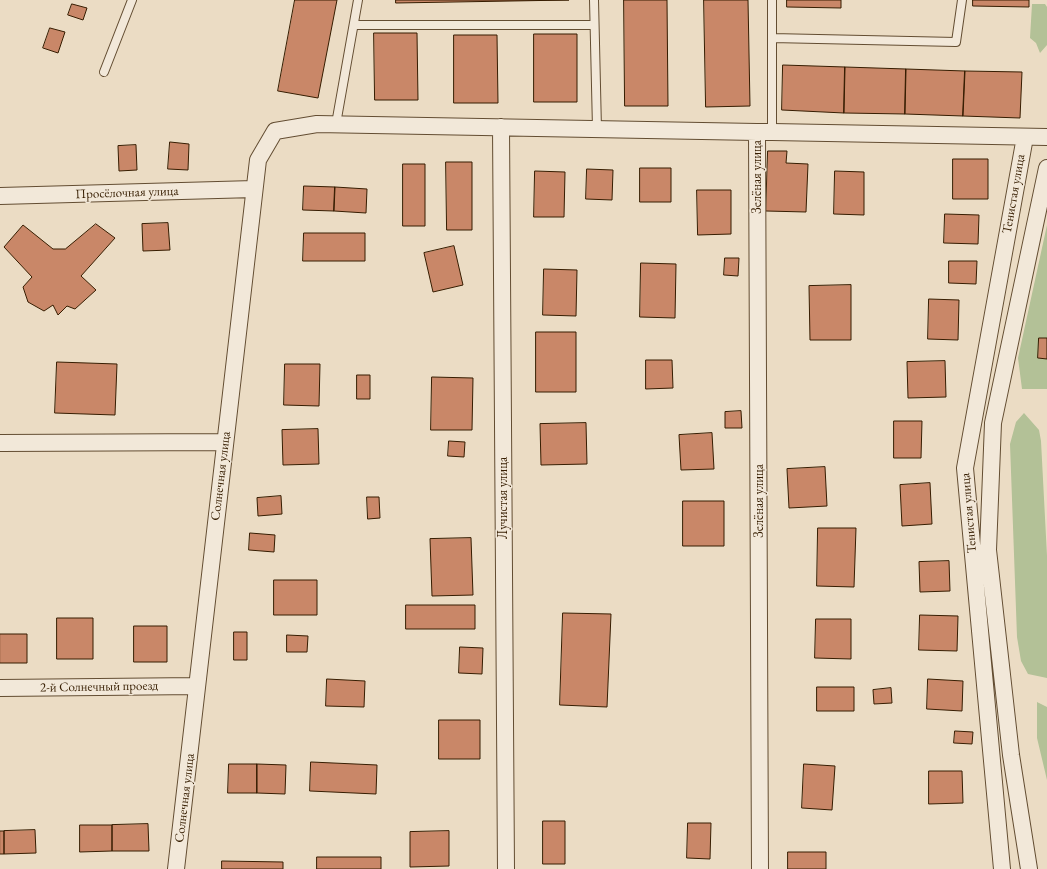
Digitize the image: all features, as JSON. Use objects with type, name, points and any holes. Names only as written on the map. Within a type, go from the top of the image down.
[{"type":"street","name":"Солнечная улица","points":[[176,869],[258,160],[275,131],[317,124],[336,124]]},
{"type":"street","points":[[336,124],[1047,137]]},
{"type":"street","name":"Лучистая улица","points":[[501,128],[506,869]]},
{"type":"street","name":"Зелёная улица","points":[[760,869],[764,132]]},
{"type":"street","name":"Тенистая улица","points":[[1002,869],[965,468],[1025,137]]},
{"type":"street","points":[[1029,869],[1011,755],[988,550],[993,423],[1047,168]]},
{"type":"street","name":"Просёлочная улица","points":[[0,196],[254,189]]},
{"type":"street","points":[[0,443],[225,442]]},
{"type":"street","name":"2-й Солнечный проезд","points":[[0,688],[198,686]]},
{"type":"lane","points":[[104,72],[132,0]]},
{"type":"lane","points":[[336,124],[358,0]]},
{"type":"lane","points":[[594,0],[597,129]]},
{"type":"lane","points":[[764,132],[772,38],[772,0]]},
{"type":"lane","points":[[772,38],[956,42],[962,0]]},
{"type":"lane","points":[[354,26],[594,26]]},
{"type":"green space","points":[[1032,4],[1045,4],[1047,7],[1047,45],[1040,53],[1036,43],[1030,38]]},
{"type":"green space","points":[[1047,225],[1047,389],[1022,389],[1018,358]]},
{"type":"green space","points":[[1024,413],[1039,430],[1041,441],[1047,556],[1047,678],[1028,674],[1021,661],[1017,637],[1010,444],[1016,422]]},
{"type":"green space","points":[[1037,702],[1047,707],[1047,780],[1037,738]]},
{"type":"building","points":[[295,0],[337,0],[318,98],[278,91]]},
{"type":"building","points":[[396,0],[569,0],[396,3]]},
{"type":"building","points":[[624,0],[667,0],[668,106],[625,106]]},
{"type":"building","points":[[704,0],[748,0],[750,106],[706,107]]},
{"type":"building","points":[[787,0],[841,0],[841,8],[787,7]]},
{"type":"building","points":[[973,0],[1029,0],[1029,7],[973,6]]},
{"type":"building","points":[[72,4],[87,8],[83,20],[68,15]]},
{"type":"building","points":[[50,28],[65,32],[58,53],[43,48]]},
{"type":"building","points":[[374,33],[417,33],[418,100],[375,100]]},
{"type":"building","points":[[534,34],[577,34],[577,102],[534,102]]},
{"type":"building","points":[[454,35],[497,35],[498,103],[454,103]]},
{"type":"building","points":[[783,65],[845,67],[844,113],[782,110]]},
{"type":"building","points":[[845,67],[906,69],[905,114],[844,113]]},
{"type":"building","points":[[906,69],[965,71],[963,116],[905,114]]},
{"type":"building","points":[[965,71],[1022,72],[1020,118],[963,116]]},
{"type":"building","points":[[170,142],[189,144],[188,170],[168,169]]},
{"type":"building","points":[[136,145],[137,170],[119,171],[118,146]]},
{"type":"building","points":[[768,151],[787,151],[786,163],[808,164],[806,212],[766,211]]},
{"type":"building","points":[[953,159],[988,159],[988,199],[953,199]]},
{"type":"building","points":[[446,162],[472,162],[472,230],[447,230]]},
{"type":"building","points":[[403,164],[425,164],[425,226],[403,226]]},
{"type":"building","points":[[640,168],[671,168],[671,202],[640,202]]},
{"type":"building","points":[[587,169],[613,170],[612,200],[586,199]]},
{"type":"building","points":[[535,171],[565,172],[564,217],[534,217]]},
{"type":"building","points":[[835,171],[864,172],[864,215],[834,214]]},
{"type":"building","points":[[304,186],[335,187],[334,211],[303,210]]},
{"type":"building","points":[[335,187],[367,189],[366,213],[334,211]]},
{"type":"building","points":[[697,190],[731,190],[731,234],[698,235]]},
{"type":"building","points":[[945,214],[979,215],[978,244],[944,243]]},
{"type":"building","points":[[168,223],[170,250],[143,251],[142,224]]},
{"type":"building","points":[[96,224],[115,238],[81,276],[96,290],[75,309],[67,306],[58,315],[53,305],[44,311],[28,302],[23,287],[32,277],[4,247],[23,225],[53,249],[65,249]]},
{"type":"building","points":[[304,233],[365,233],[365,261],[303,261]]},
{"type":"building","points":[[454,246],[463,285],[433,292],[424,253]]},
{"type":"building","points":[[725,258],[739,258],[738,276],[724,275]]},
{"type":"building","points":[[949,261],[977,261],[976,284],[949,283]]},
{"type":"building","points":[[641,263],[676,264],[675,318],[640,317]]},
{"type":"building","points":[[544,269],[577,270],[576,316],[543,315]]},
{"type":"building","points":[[851,285],[851,340],[810,340],[809,286]]},
{"type":"building","points":[[929,299],[959,300],[958,340],[928,339]]},
{"type":"building","points":[[536,332],[576,332],[576,392],[536,392]]},
{"type":"building","points":[[1039,338],[1047,338],[1047,359],[1038,358]]},
{"type":"building","points":[[646,360],[672,360],[673,388],[646,389]]},
{"type":"building","points":[[945,361],[946,397],[908,398],[907,362]]},
{"type":"building","points":[[57,362],[117,364],[115,415],[55,413]]},
{"type":"building","points":[[285,364],[320,364],[319,406],[284,405]]},
{"type":"building","points":[[357,375],[370,375],[370,399],[357,399]]},
{"type":"building","points":[[432,377],[473,378],[472,430],[431,430]]},
{"type":"building","points":[[741,411],[742,428],[725,428],[725,412]]},
{"type":"building","points":[[894,421],[922,421],[921,458],[894,458]]},
{"type":"building","points":[[586,423],[587,464],[541,465],[540,424]]},
{"type":"building","points":[[318,429],[319,464],[283,465],[282,430]]},
{"type":"building","points":[[712,433],[714,469],[681,470],[679,435]]},
{"type":"building","points":[[449,441],[465,442],[464,457],[448,456]]},
{"type":"building","points":[[825,467],[827,506],[789,508],[787,469]]},
{"type":"building","points":[[930,483],[932,524],[902,526],[900,485]]},
{"type":"building","points":[[281,496],[282,514],[258,516],[257,498]]},
{"type":"building","points":[[367,497],[379,497],[380,518],[368,519]]},
{"type":"building","points":[[683,501],[724,501],[724,546],[683,546]]},
{"type":"building","points":[[818,528],[856,528],[854,587],[817,586]]},
{"type":"building","points":[[250,533],[275,535],[274,552],[249,550]]},
{"type":"building","points":[[471,538],[473,595],[432,596],[430,539]]},
{"type":"building","points":[[949,561],[950,591],[920,592],[919,562]]},
{"type":"building","points":[[274,580],[317,580],[317,615],[274,615]]},
{"type":"building","points":[[406,605],[475,605],[475,629],[406,629]]},
{"type":"building","points":[[563,613],[611,614],[607,707],[560,705]]},
{"type":"building","points":[[920,615],[958,616],[957,651],[919,650]]},
{"type":"building","points":[[57,618],[93,618],[93,659],[57,659]]},
{"type":"building","points":[[816,619],[851,619],[851,659],[815,658]]},
{"type":"building","points":[[134,626],[167,626],[167,662],[134,662]]},
{"type":"building","points":[[234,632],[247,632],[247,660],[234,660]]},
{"type":"building","points":[[0,634],[27,634],[27,663],[0,663]]},
{"type":"building","points":[[287,635],[308,636],[307,652],[287,652]]},
{"type":"building","points":[[460,647],[483,648],[482,674],[459,673]]},
{"type":"building","points":[[327,679],[365,681],[364,707],[326,706]]},
{"type":"building","points":[[928,679],[963,681],[962,711],[927,709]]},
{"type":"building","points":[[817,687],[854,687],[854,711],[817,711]]},
{"type":"building","points":[[891,688],[892,703],[874,704],[873,690]]},
{"type":"building","points":[[439,720],[480,720],[480,759],[439,759]]},
{"type":"building","points":[[955,731],[973,732],[972,744],[954,743]]},
{"type":"building","points":[[311,762],[377,765],[376,794],[310,791]]},
{"type":"building","points":[[229,764],[257,764],[257,793],[228,793]]},
{"type":"building","points":[[257,764],[286,765],[285,794],[257,793]]},
{"type":"building","points":[[804,764],[835,766],[832,810],[802,808]]},
{"type":"building","points":[[929,771],[962,771],[963,803],[929,804]]},
{"type":"building","points":[[543,821],[565,821],[565,864],[543,864]]},
{"type":"building","points":[[688,823],[711,823],[710,859],[687,858]]},
{"type":"building","points":[[148,824],[149,851],[112,851],[112,825]]},
{"type":"building","points":[[80,825],[112,825],[112,851],[80,852]]},
{"type":"building","points":[[35,830],[36,853],[4,854],[4,831]]},
{"type":"building","points":[[0,831],[4,831],[4,854],[0,854]]},
{"type":"building","points":[[449,831],[449,866],[410,867],[410,832]]},
{"type":"building","points":[[788,852],[826,852],[826,869],[788,869]]},
{"type":"building","points":[[317,857],[381,857],[381,869],[317,869]]},
{"type":"building","points":[[222,861],[283,862],[283,869],[222,869]]}]
